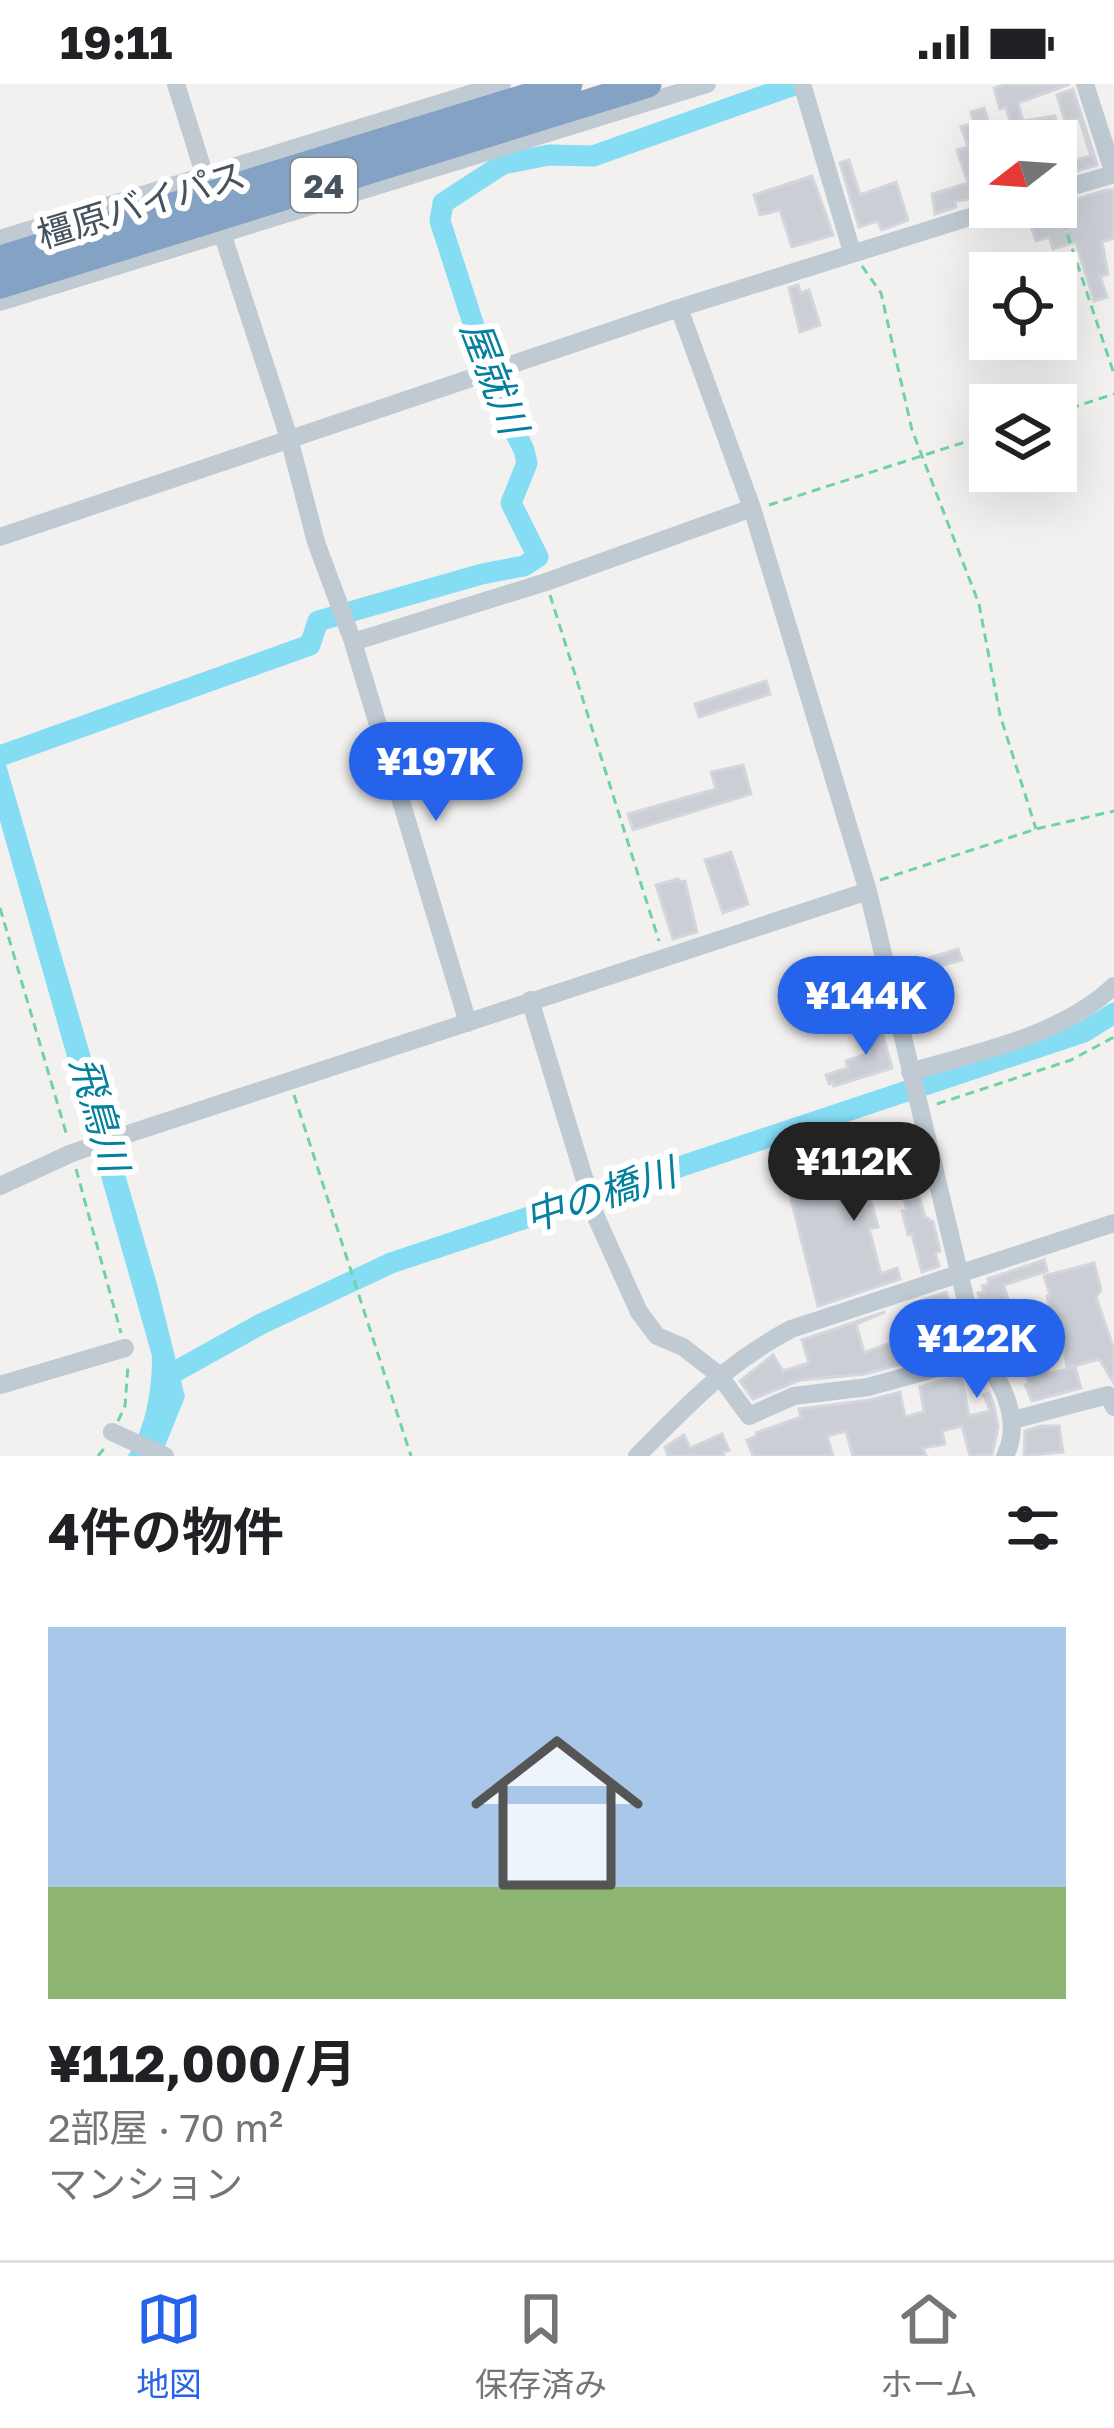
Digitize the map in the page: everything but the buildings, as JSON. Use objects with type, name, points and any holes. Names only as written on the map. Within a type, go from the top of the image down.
[{"type":"highway","name":"橿原バイパス","points":[[0,257],[216,212],[557,84]]},
{"type":"highway","points":[[0,257],[569,84]]},
{"type":"highway","name":"橿原バイパス","points":[[0,284],[216,212],[645,84]]},
{"type":"highway","points":[[0,284],[645,84]]},
{"type":"street","points":[[176,84],[468,1023]]},
{"type":"street","points":[[0,302],[502,84]]},
{"type":"street","points":[[0,238],[216,212],[707,84]]},
{"type":"street","points":[[1077,187],[1114,174],[1084,84]]},
{"type":"street","points":[[803,88],[852,252]]},
{"type":"street","points":[[0,538],[679,308],[969,217]]},
{"type":"street","points":[[679,308],[753,509],[867,888],[974,1333],[991,1362],[1013,1420],[1005,1456]]},
{"type":"street","points":[[345,625],[546,582],[753,509]]},
{"type":"street","points":[[0,1186],[131,1132],[665,959],[867,888]]},
{"type":"street","points":[[910,1072],[1045,1028],[1077,1013],[1114,986]]},
{"type":"street","points":[[530,1000],[596,1217],[639,1312],[657,1336],[682,1347],[719,1375],[749,1416],[794,1396],[868,1387],[984,1355]]},
{"type":"street","points":[[637,1456],[744,1354],[791,1329],[1114,1222]]},
{"type":"street","points":[[0,1384],[125,1348]]},
{"type":"street","points":[[1013,1420],[1108,1395],[1114,1407]]},
{"type":"street","points":[[115,1433],[165,1456]]},
{"type":"path","points":[[1067,228],[1114,374]]},
{"type":"path","points":[[852,252],[881,293],[912,430],[979,604],[1000,716],[1036,829]]},
{"type":"path","points":[[1077,406],[1114,394]]},
{"type":"path","points":[[753,509],[969,441]]},
{"type":"path","points":[[546,582],[665,959]]},
{"type":"path","points":[[867,888],[1036,829],[1114,811]]},
{"type":"path","points":[[0,908],[74,1152],[125,1348],[125,1406],[115,1433]]},
{"type":"path","points":[[919,1110],[1071,1060],[1114,1037]]},
{"type":"path","points":[[290,1082],[411,1456]]},
{"type":"water","name":"飛鳥川","points":[[0,744],[157,1284],[185,1397],[161,1456],[128,1456],[147,1408],[152,1356],[0,821]]},
{"type":"waterway","name":"屋就川","points":[[0,756],[310,645],[318,621],[524,566],[538,557],[511,503],[527,463],[524,450],[496,394],[440,221],[443,203],[503,164],[549,155],[593,156],[797,84]]},
{"type":"waterway","name":"中の橋川","points":[[164,1378],[261,1324],[391,1263],[1084,1032],[1114,1013]]}]
